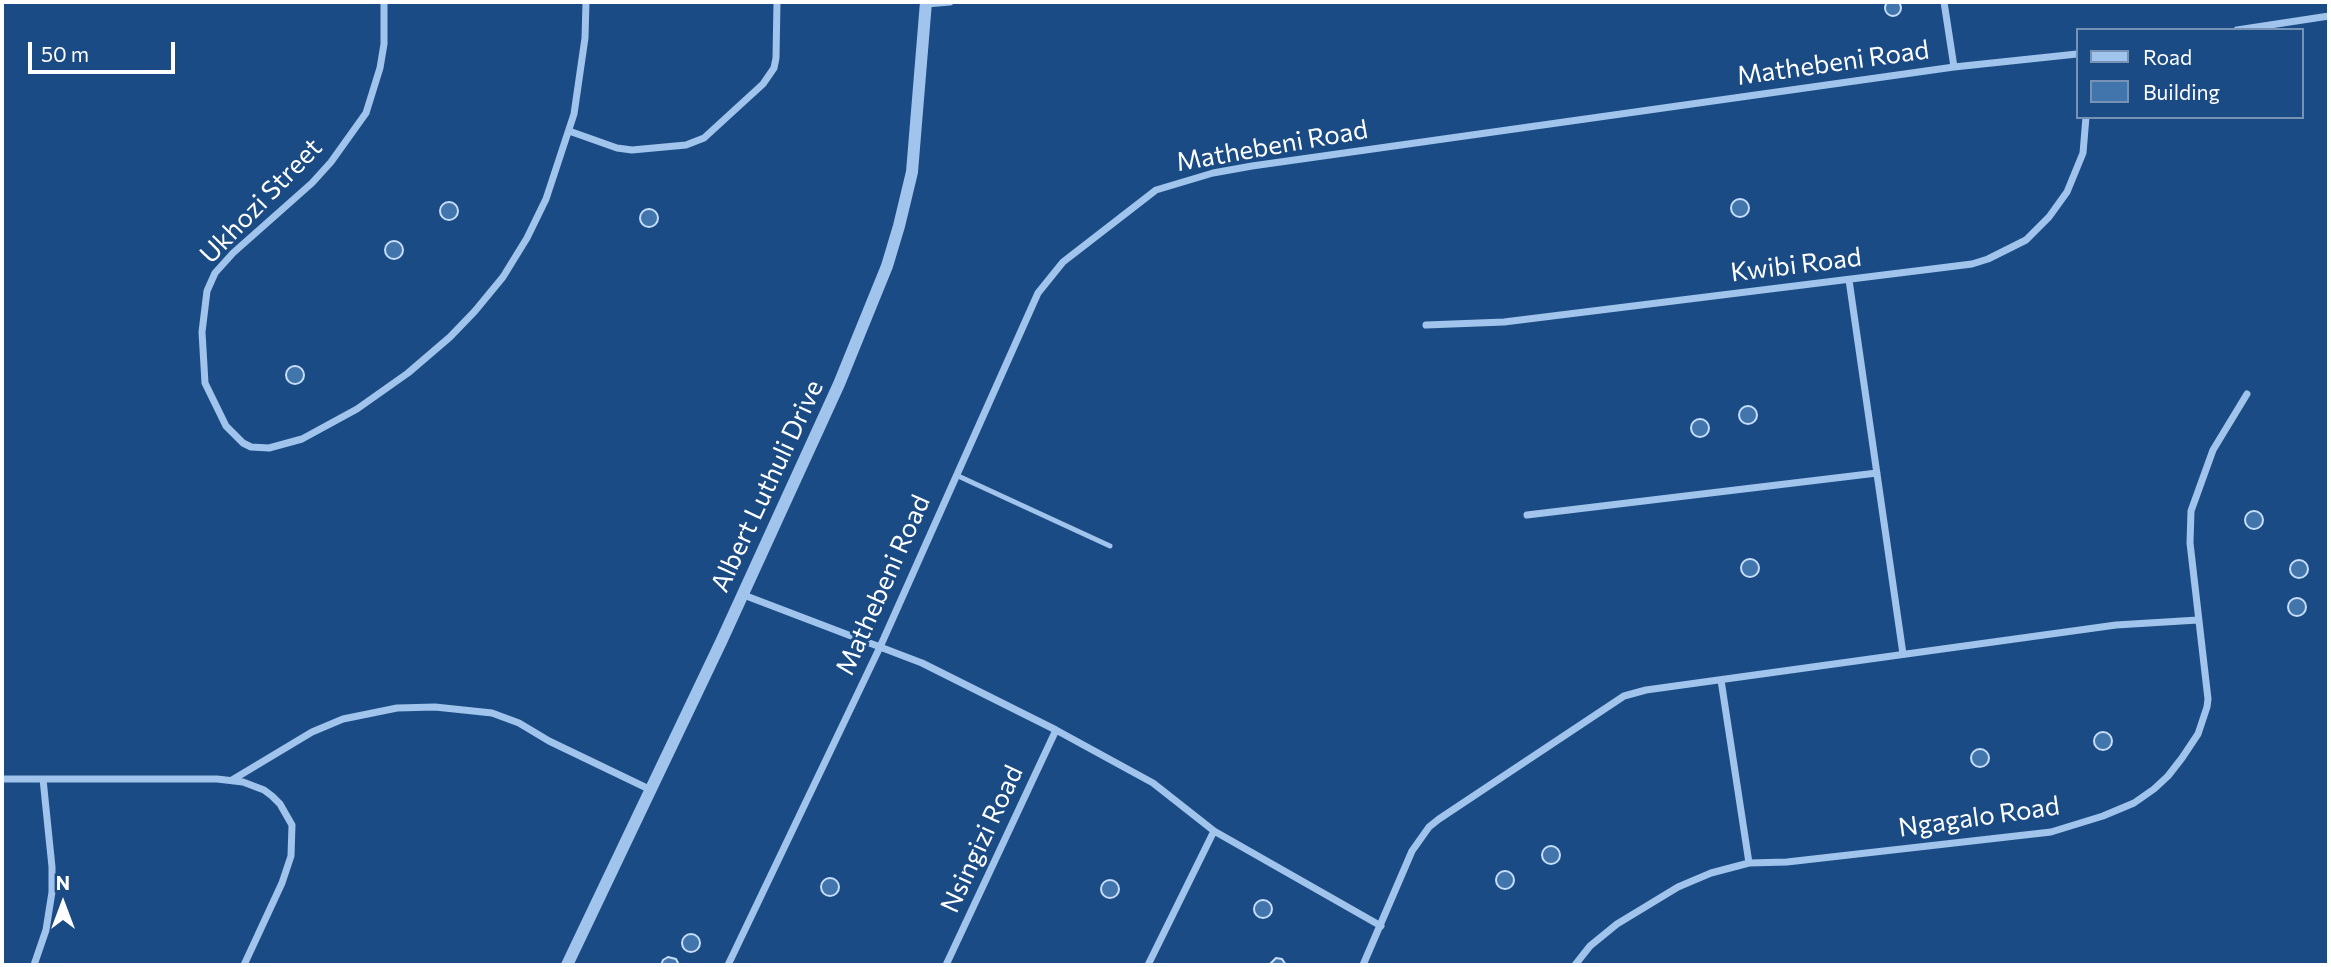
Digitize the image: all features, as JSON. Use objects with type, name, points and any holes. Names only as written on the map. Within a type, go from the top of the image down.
[{"type":"street","name":"Ukhozi Street","points":[[384,2],[384,44],[380,68],[366,113],[325,169],[233,253],[215,274],[207,291],[202,341],[205,383],[226,426],[251,447],[269,448],[302,439],[357,409],[408,373],[450,337],[475,311],[515,260],[546,198],[574,114],[584,50],[586,2]]},
{"type":"street","points":[[569,131],[617,148],[632,150],[686,145],[704,138],[768,77],[776,58],[777,2]]},
{"type":"street","points":[[926,3],[950,2]]},
{"type":"street","points":[[1944,2],[1954,67]]},
{"type":"street","name":"Albert Luthuli Drive","points":[[567,965],[721,642],[839,384],[887,266],[900,226],[912,172],[926,3]]},
{"type":"street","points":[[2250,28],[2329,16]]},
{"type":"street","name":"Mathebeni Road","points":[[728,965],[880,647],[1038,293],[1063,262],[1156,190],[1213,173],[1252,166],[1954,67],[2076,54]]},
{"type":"street","name":"Kwibi Road","points":[[1426,325],[1504,322],[1972,264],[2003,253],[2025,240],[2049,217],[2073,181],[2083,153],[2086,119]]},
{"type":"street","points":[[1849,280],[1903,654]]},
{"type":"street","name":"Ngagalo Road","points":[[1575,965],[1602,935],[1678,887],[1711,873],[1749,863],[1787,862],[2051,832],[2104,816],[2134,803],[2168,776],[2202,724],[2208,699],[2190,543],[2191,511],[2213,450],[2247,394]]},
{"type":"street","points":[[1527,515],[1877,473]]},
{"type":"street","points":[[741,594],[922,663],[1056,730],[1153,783],[1214,831],[1381,926]]},
{"type":"street","points":[[1363,965],[1412,850],[1439,819],[1625,696],[1646,690],[2116,625],[2198,620]]},
{"type":"street","points":[[1721,680],[1749,863]]},
{"type":"street","points":[[232,780],[312,732],[343,719],[397,708],[435,706],[492,713],[510,720],[650,790]]},
{"type":"street","name":"Nsingizi Road","points":[[946,965],[1056,730]]},
{"type":"street","points":[[2,779],[232,780],[253,785],[272,796],[292,825],[290,856],[282,883],[244,965]]},
{"type":"street","points":[[34,965],[46,930],[52,892],[43,779]]},
{"type":"street","points":[[1148,965],[1214,831]]},
{"type":"lane","points":[[956,475],[1110,545]]},
{"type":"building","points":[[1890,0],[1896,0],[1901,8],[1899,14],[1890,16],[1885,11],[1885,5]]},
{"type":"building","points":[[1740,199],[1746,202],[1749,208],[1746,214],[1740,217],[1734,214],[1731,208],[1734,202]]},
{"type":"building","points":[[449,202],[455,205],[458,211],[455,217],[449,220],[443,217],[440,211],[443,205]]},
{"type":"building","points":[[649,209],[655,212],[658,218],[655,224],[649,227],[643,224],[640,218],[643,212]]},
{"type":"building","points":[[394,241],[400,244],[403,250],[400,256],[394,259],[388,256],[385,250],[388,244]]},
{"type":"building","points":[[295,366],[301,369],[304,375],[301,381],[295,384],[289,381],[286,375],[289,369]]},
{"type":"building","points":[[1748,406],[1754,409],[1757,415],[1754,421],[1748,424],[1742,421],[1739,415],[1742,409]]},
{"type":"building","points":[[1700,419],[1706,422],[1709,428],[1706,434],[1700,437],[1694,434],[1691,428],[1694,422]]},
{"type":"building","points":[[2254,511],[2260,514],[2263,520],[2260,526],[2254,529],[2248,526],[2245,520],[2248,514]]},
{"type":"building","points":[[1750,559],[1756,562],[1759,568],[1756,574],[1750,577],[1744,574],[1741,568],[1744,562]]},
{"type":"building","points":[[2299,560],[2305,563],[2308,569],[2305,575],[2299,578],[2293,575],[2290,569],[2293,563]]},
{"type":"building","points":[[2297,598],[2303,601],[2306,607],[2303,613],[2297,616],[2291,613],[2288,607],[2291,601]]},
{"type":"building","points":[[2103,732],[2109,735],[2112,741],[2109,747],[2103,750],[2097,747],[2094,741],[2097,735]]},
{"type":"building","points":[[1980,749],[1986,752],[1989,758],[1986,764],[1980,767],[1974,764],[1971,758],[1974,752]]},
{"type":"building","points":[[1551,846],[1557,849],[1560,855],[1557,861],[1551,864],[1545,861],[1542,855],[1545,849]]},
{"type":"building","points":[[1505,871],[1511,874],[1514,880],[1511,886],[1505,889],[1499,886],[1496,880],[1499,874]]},
{"type":"building","points":[[830,878],[836,881],[839,887],[836,893],[830,896],[824,893],[821,887],[824,881]]},
{"type":"building","points":[[1110,880],[1116,883],[1119,889],[1116,895],[1110,898],[1104,895],[1101,889],[1104,883]]},
{"type":"building","points":[[1263,900],[1269,903],[1272,909],[1269,915],[1263,918],[1257,915],[1254,909],[1257,903]]},
{"type":"building","points":[[691,934],[697,937],[700,943],[697,949],[691,952],[685,949],[682,943],[685,937]]},
{"type":"building","points":[[668,957],[676,959],[679,965],[661,965]]},
{"type":"building","points":[[1276,958],[1282,959],[1286,965],[1269,965]]}]
